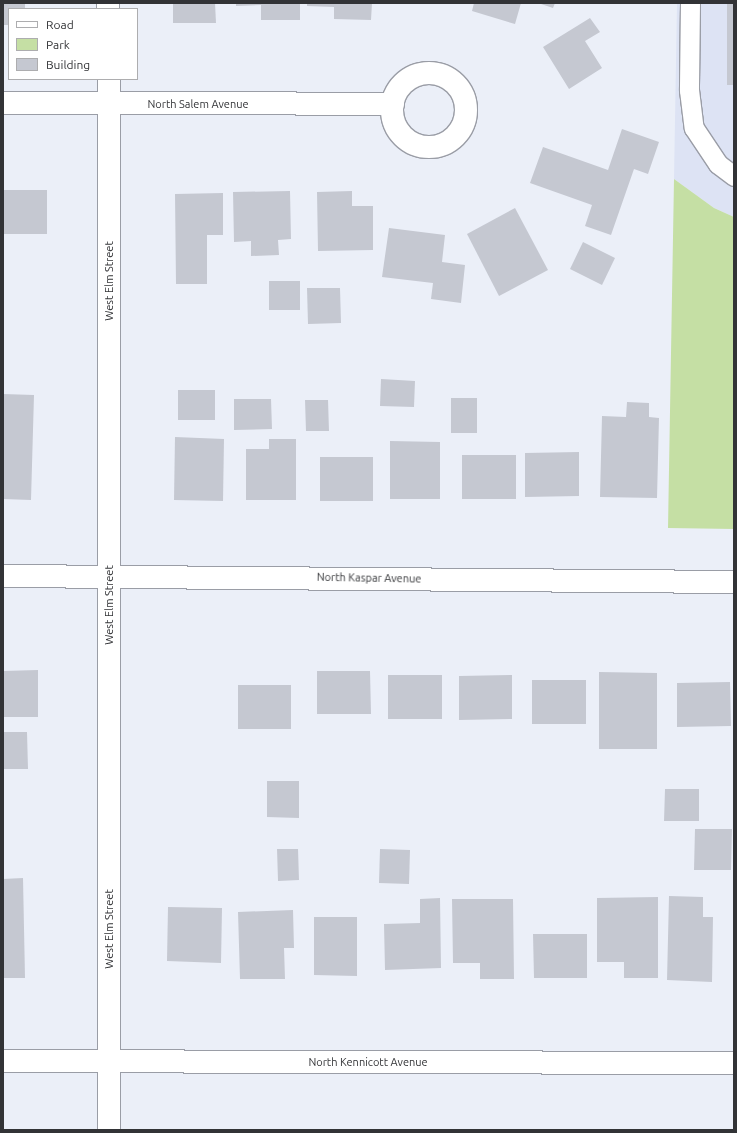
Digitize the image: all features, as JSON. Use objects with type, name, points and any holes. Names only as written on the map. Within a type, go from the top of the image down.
[{"type":"street","name":"West Elm Street","points":[[109,80],[109,1130]]},
{"type":"street","name":"North Salem Avenue","points":[[3,103],[393,104]]},
{"type":"street","name":"North Kaspar Avenue","points":[[3,576],[109,575],[734,582]]},
{"type":"street","name":"North Kennicott Avenue","points":[[3,1061],[734,1063]]},
{"type":"lane","points":[[690,3],[689,90],[694,128],[718,164],[734,176]]},
{"type":"shaded area","points":[[677,3],[734,3],[734,217],[714,208],[674,179]]},
{"type":"green space","points":[[674,179],[714,208],[734,217],[734,529],[668,528]]},
{"type":"building","points":[[3,3],[25,3],[25,8],[8,8],[8,25],[3,25]]},
{"type":"building","points":[[173,3],[215,3],[216,23],[173,23]]},
{"type":"building","points":[[236,3],[300,3],[300,20],[261,20],[261,5],[236,6]]},
{"type":"building","points":[[307,3],[372,3],[371,20],[334,19],[334,7],[307,6]]},
{"type":"building","points":[[474,3],[521,3],[515,24],[472,11]]},
{"type":"building","points":[[538,3],[555,3],[553,8]]},
{"type":"building","points":[[727,3],[734,3],[734,85],[727,85]]},
{"type":"building","points":[[590,18],[600,32],[585,41],[602,68],[569,89],[543,47]]},
{"type":"building","points":[[622,129],[659,142],[648,174],[634,169],[611,235],[585,226],[592,205],[530,183],[543,147],[608,170]]},
{"type":"building","points":[[3,190],[47,190],[47,234],[3,234]]},
{"type":"building","points":[[290,191],[291,239],[278,240],[279,255],[251,256],[251,241],[234,242],[233,192]]},
{"type":"building","points":[[352,191],[352,206],[373,206],[373,250],[318,251],[317,192]]},
{"type":"building","points":[[223,193],[223,235],[207,235],[207,284],[176,284],[175,194]]},
{"type":"building","points":[[515,208],[548,270],[499,296],[467,234]]},
{"type":"building","points":[[389,228],[445,235],[442,262],[465,265],[461,303],[431,299],[433,283],[382,277]]},
{"type":"building","points":[[583,242],[615,258],[602,285],[570,269]]},
{"type":"building","points":[[269,281],[300,281],[300,310],[269,310]]},
{"type":"building","points":[[307,288],[340,288],[341,323],[308,324]]},
{"type":"building","points":[[381,379],[415,381],[414,407],[380,406]]},
{"type":"building","points":[[178,390],[215,390],[215,420],[178,420]]},
{"type":"building","points":[[3,394],[34,395],[31,500],[3,499]]},
{"type":"building","points":[[451,398],[477,398],[477,433],[451,433]]},
{"type":"building","points":[[234,399],[271,399],[272,429],[234,430]]},
{"type":"building","points":[[305,400],[328,400],[329,431],[306,431]]},
{"type":"building","points":[[627,402],[649,403],[649,417],[659,418],[657,498],[600,497],[602,416],[626,417]]},
{"type":"building","points":[[175,437],[224,439],[223,501],[174,500]]},
{"type":"building","points":[[269,439],[296,439],[296,500],[246,500],[246,449],[269,449]]},
{"type":"building","points":[[390,441],[440,442],[440,499],[390,499]]},
{"type":"building","points":[[579,452],[579,496],[525,497],[525,453]]},
{"type":"building","points":[[462,455],[516,455],[516,499],[462,499]]},
{"type":"building","points":[[320,457],[373,457],[373,501],[320,501]]},
{"type":"building","points":[[38,670],[38,717],[3,717],[3,671]]},
{"type":"building","points":[[317,671],[370,671],[371,714],[317,714]]},
{"type":"building","points":[[599,672],[657,673],[657,749],[599,749]]},
{"type":"building","points":[[388,675],[442,675],[442,719],[388,719]]},
{"type":"building","points":[[512,675],[512,719],[459,720],[459,676]]},
{"type":"building","points":[[532,680],[586,680],[586,724],[532,724]]},
{"type":"building","points":[[730,682],[731,726],[677,727],[677,683]]},
{"type":"building","points":[[238,685],[291,685],[291,729],[238,729]]},
{"type":"building","points":[[3,732],[27,732],[28,769],[3,769]]},
{"type":"building","points":[[267,781],[299,781],[299,818],[267,817]]},
{"type":"building","points":[[665,789],[699,789],[699,821],[664,821]]},
{"type":"building","points":[[695,829],[732,829],[731,870],[694,870]]},
{"type":"building","points":[[277,849],[298,849],[299,880],[278,881]]},
{"type":"building","points":[[380,849],[410,850],[409,884],[379,883]]},
{"type":"building","points":[[23,878],[25,978],[3,978],[3,879]]},
{"type":"building","points":[[669,896],[703,897],[703,917],[713,917],[712,982],[667,980]]},
{"type":"building","points":[[658,897],[658,978],[624,978],[624,962],[597,962],[597,898]]},
{"type":"building","points":[[440,898],[441,968],[385,970],[384,924],[420,923],[420,899]]},
{"type":"building","points":[[452,899],[513,899],[514,979],[480,979],[480,963],[453,963]]},
{"type":"building","points":[[168,907],[222,908],[221,963],[167,961]]},
{"type":"building","points":[[293,910],[294,948],[284,948],[285,979],[240,979],[238,912]]},
{"type":"building","points":[[314,917],[357,917],[357,976],[314,975]]},
{"type":"building","points":[[533,934],[587,934],[587,978],[534,978]]}]
